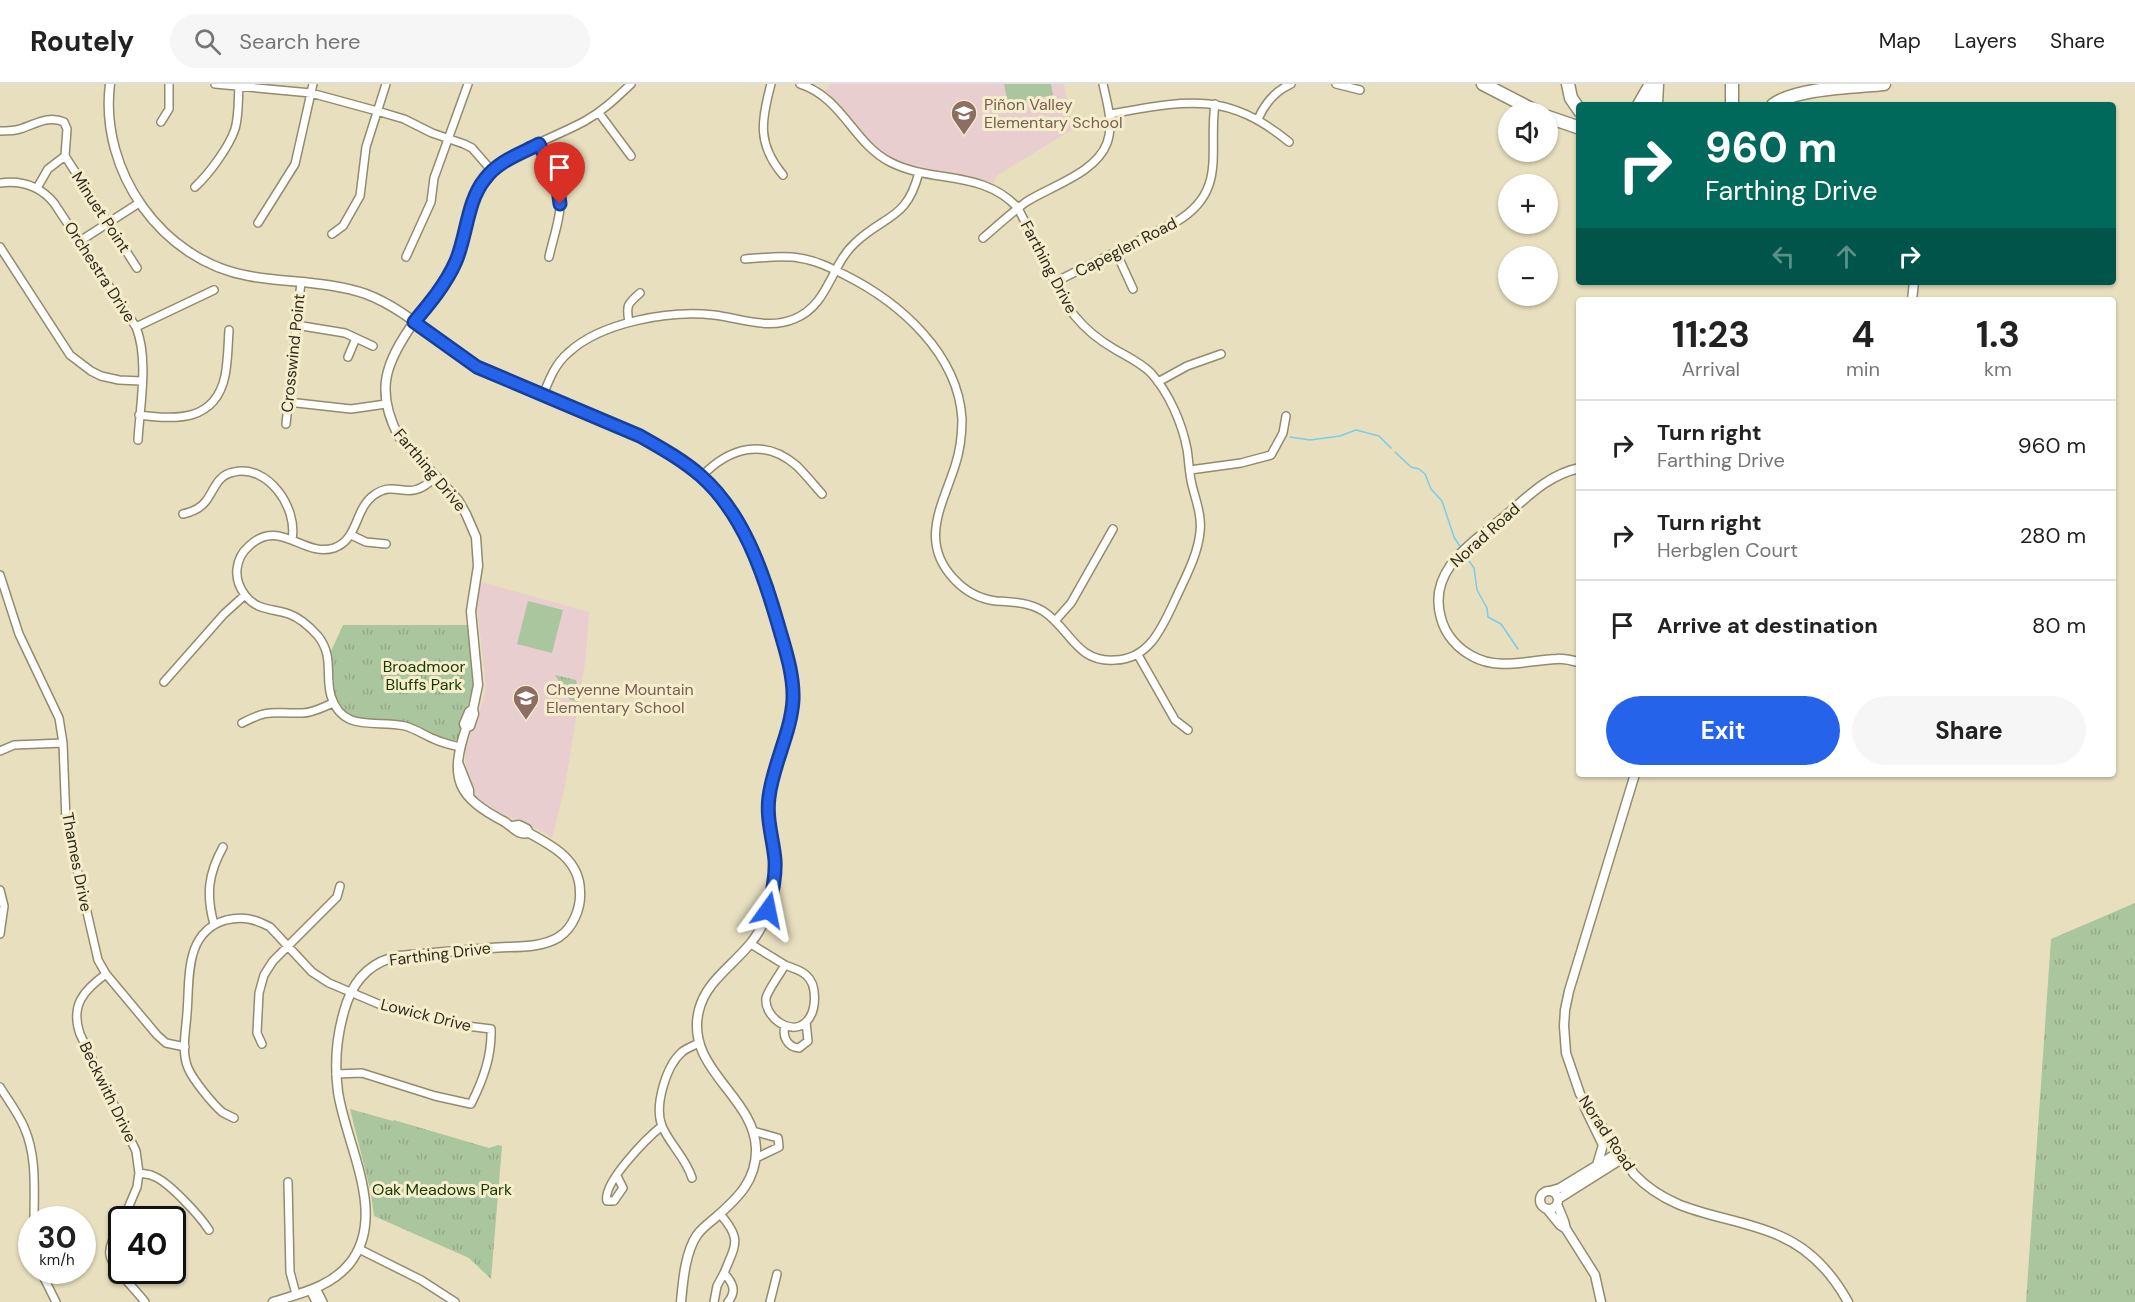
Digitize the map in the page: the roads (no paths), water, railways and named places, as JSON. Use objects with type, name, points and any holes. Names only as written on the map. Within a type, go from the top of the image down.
[{"type":"highway","points":[[1483,84],[1518,102]]},
{"type":"highway","points":[[1568,84],[1571,98],[1576,105]]},
{"type":"highway","points":[[1641,102],[1654,84]]},
{"type":"highway","points":[[1654,84],[1656,102]]},
{"type":"highway","points":[[1731,84],[1732,102]]},
{"type":"highway","points":[[1778,102],[1800,93],[1884,84]]},
{"type":"highway","points":[[1558,121],[1576,128]]},
{"type":"main road","points":[[1650,102],[1654,84]]},
{"type":"street","points":[[110,84],[111,137],[121,168],[139,202],[158,226],[174,241],[219,267],[249,276],[338,287],[367,295],[401,312],[477,367],[640,436],[702,476],[732,515],[760,567],[792,682],[793,699],[769,798],[768,822],[775,862],[774,881],[765,920],[751,944],[713,982],[705,994],[697,1017],[699,1043],[707,1062],[753,1131],[756,1158],[753,1174],[748,1184],[734,1202],[701,1230],[691,1248],[681,1302]]},
{"type":"street","points":[[160,122],[168,109],[169,84]]},
{"type":"street","points":[[214,84],[311,93],[377,111],[471,148],[492,171]]},
{"type":"street","points":[[258,223],[295,164],[314,84]]},
{"type":"street","points":[[332,234],[343,226],[360,196],[366,147],[386,84]]},
{"type":"street","points":[[406,257],[430,202],[434,177],[468,84]]},
{"type":"street","name":"Farthing Drive","points":[[273,1302],[313,1289],[340,1273],[351,1262],[364,1237],[367,1212],[338,1094],[336,1074],[339,1031],[351,993],[361,976],[387,958],[537,945],[559,937],[567,930],[573,922],[580,903],[576,872],[565,856],[558,849],[528,833],[524,835],[519,833],[513,826],[485,811],[464,792],[458,778],[456,771],[466,728],[464,724],[469,712],[473,709],[478,685],[471,611],[478,566],[476,537],[458,500],[399,437],[392,425],[386,404],[386,384],[390,360],[396,348],[440,290],[450,273],[478,190],[492,171],[503,162],[599,113],[631,84]]},
{"type":"street","points":[[771,84],[763,114],[762,130],[766,150],[783,175]]},
{"type":"street","name":"Farthing Drive","points":[[803,84],[831,101],[879,156],[919,171],[965,179],[1004,195],[1018,208],[1064,302],[1082,325],[1106,345],[1142,365],[1158,382],[1180,426],[1200,515],[1201,530],[1198,544],[1163,624],[1153,641],[1138,655]]},
{"type":"street","points":[[983,238],[1018,208],[1095,162],[1104,150],[1109,137],[1110,114],[1103,84]]},
{"type":"street","points":[[1258,119],[1271,97],[1291,84]]},
{"type":"street","points":[[1336,84],[1360,90]]},
{"type":"street","points":[[195,187],[204,179],[233,135],[237,120],[239,86]]},
{"type":"street","points":[[1110,114],[1189,103],[1215,104],[1237,109],[1258,119],[1289,142]]},
{"type":"street","name":"Capeglen Road","points":[[1055,282],[1185,217],[1202,198],[1214,168],[1212,130],[1215,104]]},
{"type":"street","points":[[599,113],[631,156]]},
{"type":"street","points":[[0,131],[18,130],[38,121],[56,119],[64,122],[67,129],[65,156],[48,169],[37,188],[13,181],[0,183]]},
{"type":"street","points":[[539,144],[557,181],[560,197],[560,211],[549,257]]},
{"type":"street","name":"Minuet Point","points":[[65,156],[137,268]]},
{"type":"street","points":[[543,396],[552,373],[569,351],[586,340],[629,322],[663,315],[696,313],[764,324],[782,323],[796,318],[817,303],[842,258],[856,241],[894,216],[905,205],[914,192],[919,171]]},
{"type":"street","name":"Orchestra Drive","points":[[37,188],[54,202],[136,327],[142,352],[138,440]]},
{"type":"street","points":[[80,241],[139,202]]},
{"type":"street","points":[[0,247],[70,355],[100,376],[141,381]]},
{"type":"street","points":[[1116,252],[1133,289]]},
{"type":"street","points":[[745,259],[799,257],[836,270],[879,294],[916,326],[940,357],[956,390],[961,410],[960,443],[955,466],[938,511],[935,529],[937,549],[945,567],[956,582],[976,595],[987,599],[1017,602],[1043,611],[1055,621],[1076,647],[1093,657],[1118,660],[1138,655],[1175,720],[1188,730]]},
{"type":"street","name":"Crosswind Point","points":[[286,424],[301,282]]},
{"type":"street","points":[[136,327],[214,290]]},
{"type":"street","points":[[629,322],[627,313],[629,302],[640,293]]},
{"type":"street","points":[[296,325],[338,331],[374,346]]},
{"type":"street","points":[[139,415],[167,419],[181,418],[206,409],[215,399],[226,375],[229,330]]},
{"type":"street","points":[[348,357],[356,338]]},
{"type":"street","points":[[1158,382],[1187,366],[1221,354]]},
{"type":"street","points":[[288,402],[351,409],[386,404]]},
{"type":"street","points":[[1190,470],[1241,463],[1271,455],[1283,433],[1286,416]]},
{"type":"street","points":[[702,476],[726,456],[750,449],[766,450],[796,465],[822,494]]},
{"type":"street","name":"Norad Road","points":[[1576,469],[1550,479],[1463,551],[1448,567],[1442,578],[1438,608],[1450,638],[1460,648],[1483,661],[1497,664],[1560,658],[1576,661]]},
{"type":"street","points":[[183,514],[201,506],[207,500],[216,482],[231,472],[242,471],[264,479],[284,498],[293,521],[292,538]]},
{"type":"street","points":[[435,477],[415,492],[391,489],[375,494],[362,506],[351,535],[338,546],[322,550],[312,549],[292,538],[269,536],[254,541],[248,546],[242,553],[237,571],[240,587],[245,595],[259,607],[297,618],[309,626],[318,637],[328,657],[333,703],[348,719],[356,722],[407,726],[440,742],[460,747]]},
{"type":"street","points":[[1055,621],[1071,603],[1113,529]]},
{"type":"street","points":[[351,535],[366,542],[386,544]]},
{"type":"street","name":"Thames Drive","points":[[0,575],[19,634],[59,718],[63,743],[66,821],[98,960],[105,974],[166,1043],[185,1047]]},
{"type":"street","points":[[164,682],[224,614],[245,595]]},
{"type":"street","points":[[242,723],[269,711],[311,712],[333,703]]},
{"type":"street","points":[[0,751],[14,745],[63,743]]},
{"type":"street","name":"Norad Road","points":[[1634,777],[1565,1010],[1566,1053],[1580,1094],[1643,1184],[1669,1201],[1695,1212],[1768,1231],[1798,1246],[1825,1268],[1848,1302]]},
{"type":"street","points":[[223,847],[217,857],[208,888],[214,924],[195,945],[190,963],[185,1047],[186,1060],[192,1076],[222,1112],[234,1118]]},
{"type":"street","points":[[262,1044],[257,1034],[261,985],[273,961],[337,897],[340,886]]},
{"type":"street","points":[[0,890],[3,906],[0,934]]},
{"type":"street","name":"Lowick Drive","points":[[214,924],[235,918],[250,918],[270,927],[321,978],[351,993],[388,1008],[412,1012],[451,1024],[491,1029],[490,1050],[483,1079],[471,1104],[435,1096],[362,1073],[336,1074]]},
{"type":"street","points":[[751,944],[806,975],[813,984],[812,1011],[806,1022],[808,1041],[799,1048],[794,1048],[784,1037],[785,1026]]},
{"type":"street","points":[[785,965],[769,990],[766,1000],[768,1010],[775,1020],[785,1026],[798,1026],[806,1022]]},
{"type":"street","name":"Beckwith Drive","points":[[105,974],[84,993],[77,1011],[77,1027],[136,1151],[139,1173],[137,1187],[129,1206]]},
{"type":"street","points":[[692,1178],[688,1166],[662,1126],[658,1112],[659,1102],[672,1065],[683,1052],[699,1043]]},
{"type":"street","points":[[0,1087],[19,1116],[30,1143],[33,1161],[34,1206]]},
{"type":"street","points":[[1580,1094],[1603,1144],[1603,1151],[1596,1166]]},
{"type":"street","points":[[617,1176],[646,1138],[662,1126]]},
{"type":"street","points":[[753,1131],[778,1138],[779,1147],[756,1158]]},
{"type":"street","points":[[1566,1229],[1543,1207],[1540,1200],[1544,1192],[1560,1188],[1596,1166],[1621,1155]]},
{"type":"street","points":[[1547,1209],[1553,1208],[1557,1202],[1621,1155]]},
{"type":"street","points":[[139,1173],[163,1181],[202,1219],[209,1230]]},
{"type":"street","points":[[288,1182],[290,1272],[296,1294]]},
{"type":"street","points":[[1550,1191],[1555,1194],[1566,1229],[1595,1275],[1601,1302]]},
{"type":"street","points":[[714,1302],[717,1286],[736,1244],[731,1227],[720,1214]]},
{"type":"street","points":[[359,1249],[422,1280],[443,1298],[455,1302]]},
{"type":"street","points":[[724,1273],[732,1281],[734,1287],[728,1302]]},
{"type":"street","points":[[770,1302],[777,1274]]},
{"type":"street","points":[[47,1284],[56,1302]]},
{"type":"street","name":"Beckwith Drive","points":[[130,1284],[145,1302]]},
{"type":"street","points":[[313,1289],[316,1302]]},
{"type":"street","points":[[313,1289],[323,1302]]},
{"type":"waterway","points":[[1290,437],[1310,440],[1340,436],[1356,430],[1379,436],[1391,448]]},
{"type":"waterway","points":[[1395,452],[1411,467],[1425,474],[1431,489],[1442,501],[1454,537],[1461,548]]},
{"type":"waterway","points":[[1465,555],[1474,568],[1477,590],[1487,608],[1488,617],[1501,624],[1518,649]]},
{"type":"place","name":"Piñon Valley Elementary School","points":[[964,136]]},
{"type":"place","name":"Cheyenne Mountain Elementary School","points":[[526,721]]},
{"type":"park label","name":"Broadmoor Bluffs Park","points":[[424,675]]},
{"type":"park label","name":"Oak Meadows Park","points":[[442,1189]]}]
